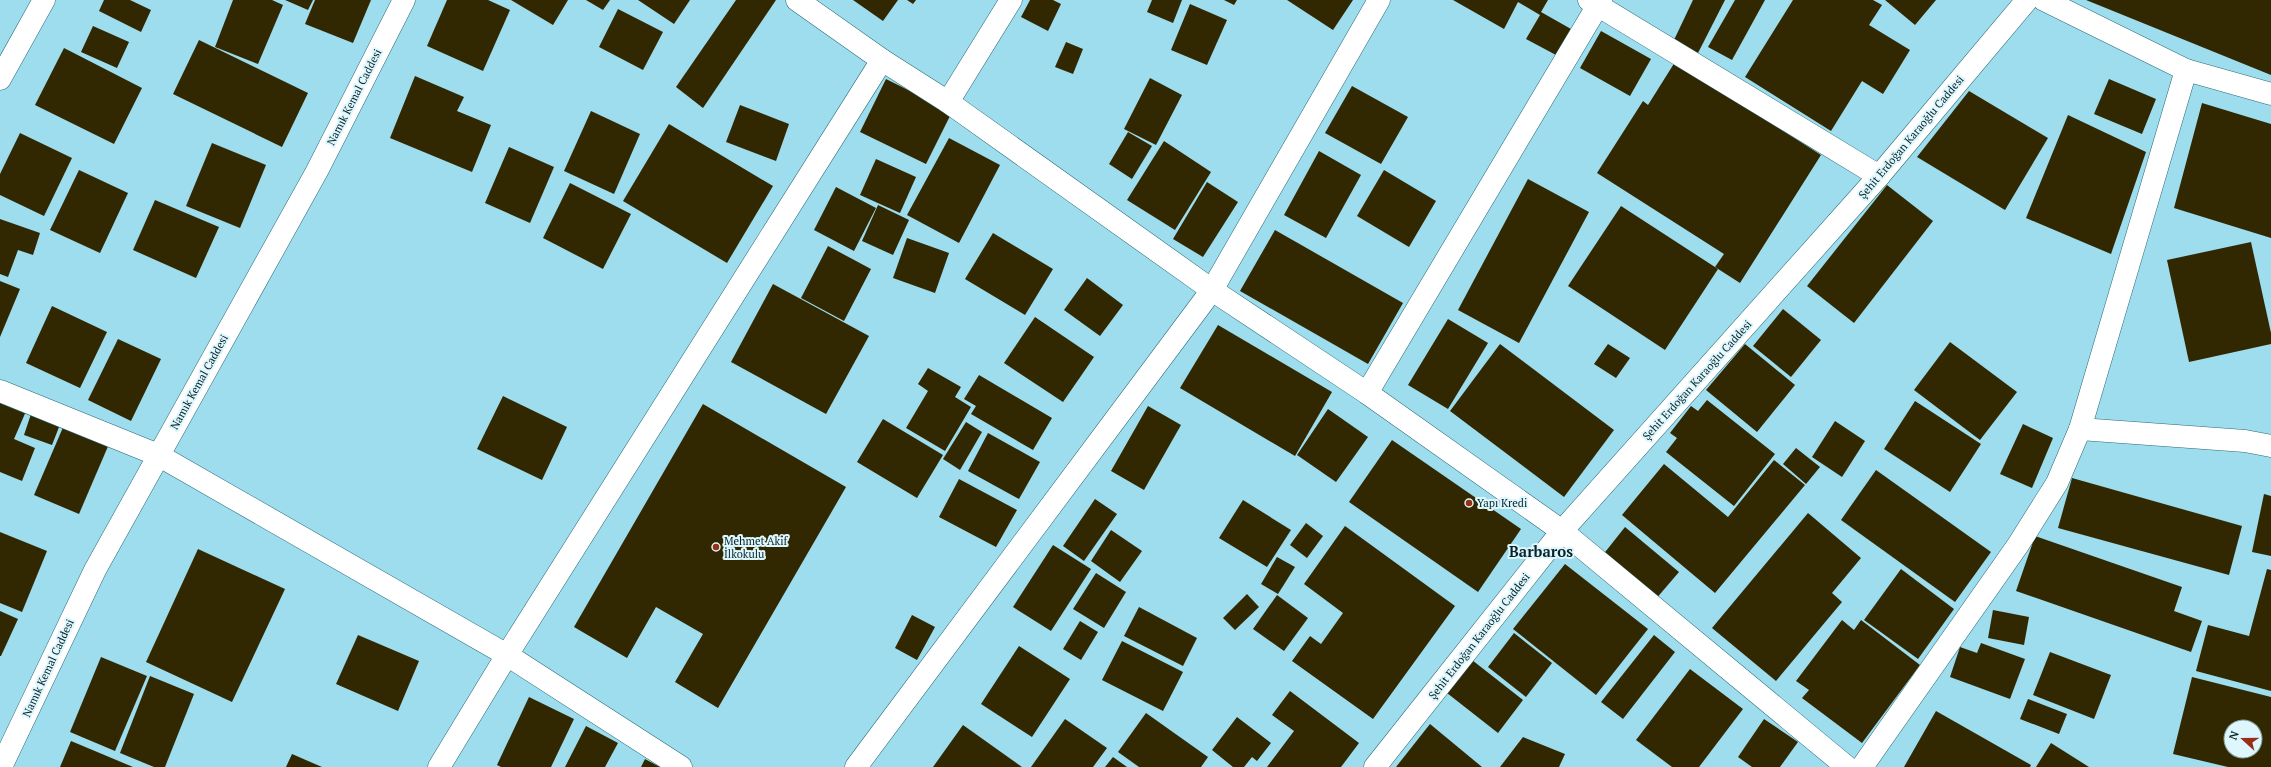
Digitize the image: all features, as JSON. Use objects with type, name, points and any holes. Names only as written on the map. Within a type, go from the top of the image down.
[{"type":"street","points":[[0,79],[44,0]]},
{"type":"street","name":"Namık Kemal Caddesi","points":[[1,767],[95,570],[317,171],[404,0]]},
{"type":"street","points":[[797,0],[882,60],[948,102],[1212,290],[1367,392],[1562,531],[1847,767]]},
{"type":"street","points":[[948,102],[1011,0]]},
{"type":"street","points":[[856,767],[1212,290],[1379,0]]},
{"type":"street","name":"Şehit Erdoğan Karaoğlu Caddesi","points":[[1375,767],[1562,531],[1880,176],[2027,0]]},
{"type":"street","points":[[2044,0],[2186,70],[2271,94]]},
{"type":"street","points":[[1367,392],[1596,2],[1880,176]]},
{"type":"street","points":[[438,767],[882,60]]},
{"type":"street","points":[[1862,767],[2018,545],[2057,482],[2080,429],[2186,70]]},
{"type":"street","points":[[0,391],[158,455],[507,655],[681,767]]},
{"type":"street","points":[[2080,429],[2245,440],[2271,446]]},
{"type":"building","points":[[104,0],[130,0],[151,10],[141,32],[99,11]]},
{"type":"building","points":[[233,0],[272,0],[283,5],[258,64],[215,47]]},
{"type":"building","points":[[285,0],[313,0],[308,10]]},
{"type":"building","points":[[315,0],[371,0],[353,43],[305,24]]},
{"type":"building","points":[[447,0],[488,0],[510,10],[483,71],[427,46]]},
{"type":"building","points":[[511,0],[568,0],[553,25]]},
{"type":"building","points":[[586,0],[610,0],[603,10]]},
{"type":"building","points":[[638,0],[690,0],[674,24]]},
{"type":"building","points":[[736,0],[776,0],[703,108],[676,87]]},
{"type":"building","points":[[853,0],[898,0],[883,21]]},
{"type":"building","points":[[907,0],[916,0],[913,4]]},
{"type":"building","points":[[1030,0],[1053,0],[1061,4],[1048,31],[1021,17]]},
{"type":"building","points":[[1152,0],[1182,0],[1173,23],[1147,12]]},
{"type":"building","points":[[1224,0],[1237,0],[1234,5]]},
{"type":"building","points":[[1287,0],[1353,0],[1333,30]]},
{"type":"building","points":[[1453,0],[1548,0],[1541,12],[1571,29],[1556,55],[1526,39],[1540,15],[1518,2],[1504,29]]},
{"type":"building","points":[[1693,0],[1725,0],[1698,53],[1674,40]]},
{"type":"building","points":[[1735,0],[1765,0],[1732,60],[1708,47]]},
{"type":"building","points":[[1793,0],[1873,0],[1882,5],[1869,25],[1910,50],[1883,94],[1862,81],[1831,131],[1745,77]]},
{"type":"building","points":[[1885,0],[1936,0],[1915,25]]},
{"type":"building","points":[[2086,0],[2271,0],[2271,75]]},
{"type":"building","points":[[1190,4],[1227,20],[1207,65],[1171,50]]},
{"type":"building","points":[[618,9],[663,32],[643,70],[599,47]]},
{"type":"building","points":[[93,26],[129,42],[117,68],[81,52]]},
{"type":"building","points":[[1601,31],[1651,59],[1630,96],[1580,68]]},
{"type":"building","points":[[199,40],[308,93],[282,147],[173,94]]},
{"type":"building","points":[[1066,42],[1083,49],[1073,74],[1055,67]]},
{"type":"building","points":[[64,48],[142,88],[114,144],[35,105]]},
{"type":"building","points":[[1675,62],[1821,155],[1740,283],[1715,267],[1724,254],[1597,173],[1643,101],[1648,105]]},
{"type":"building","points":[[415,76],[464,97],[457,111],[491,125],[472,172],[390,138]]},
{"type":"building","points":[[1150,78],[1182,95],[1156,145],[1124,129]]},
{"type":"building","points":[[886,79],[952,112],[926,164],[860,132]]},
{"type":"building","points":[[2109,79],[2156,99],[2142,134],[2094,114]]},
{"type":"building","points":[[1352,86],[1408,117],[1381,164],[1325,133]]},
{"type":"building","points":[[1969,91],[2048,138],[2005,210],[1917,157]]},
{"type":"building","points":[[2202,103],[2271,124],[2271,238],[2174,208]]},
{"type":"building","points":[[740,105],[789,124],[776,161],[726,142]]},
{"type":"building","points":[[591,111],[640,134],[614,194],[564,171]]},
{"type":"building","points":[[2068,115],[2146,152],[2111,254],[2026,218]]},
{"type":"building","points":[[669,124],[773,186],[727,263],[623,201]]},
{"type":"building","points":[[1128,132],[1152,146],[1132,179],[1109,164]]},
{"type":"building","points":[[20,133],[72,158],[44,216],[0,195],[0,174]]},
{"type":"building","points":[[949,138],[1000,165],[959,243],[907,215]]},
{"type":"building","points":[[1164,141],[1211,172],[1175,230],[1127,200]]},
{"type":"building","points":[[212,143],[266,165],[240,228],[186,206]]},
{"type":"building","points":[[509,147],[554,167],[530,223],[485,203]]},
{"type":"building","points":[[1319,151],[1361,175],[1326,238],[1284,215]]},
{"type":"building","points":[[876,159],[916,177],[900,213],[860,195]]},
{"type":"building","points":[[79,170],[128,193],[100,253],[50,230]]},
{"type":"building","points":[[1384,170],[1436,201],[1409,247],[1357,216]]},
{"type":"building","points":[[1528,179],[1589,212],[1519,343],[1458,310]]},
{"type":"building","points":[[1207,182],[1238,202],[1203,257],[1173,239]]},
{"type":"building","points":[[570,183],[631,214],[603,269],[543,238]]},
{"type":"building","points":[[1887,185],[1933,221],[1854,323],[1807,286]]},
{"type":"building","points":[[836,187],[876,208],[854,251],[814,230]]},
{"type":"building","points":[[155,200],[219,227],[196,278],[133,250]]},
{"type":"building","points":[[878,205],[909,220],[893,255],[862,241]]},
{"type":"building","points":[[1621,206],[1718,269],[1665,350],[1568,286]]},
{"type":"building","points":[[0,219],[40,233],[33,255],[18,250],[8,277],[0,274]]},
{"type":"building","points":[[1275,230],[1403,303],[1368,364],[1240,291]]},
{"type":"building","points":[[993,233],[1053,269],[1025,315],[965,279]]},
{"type":"building","points":[[907,238],[949,253],[935,293],[893,278]]},
{"type":"building","points":[[2251,242],[2271,333],[2271,344],[2189,362],[2167,260]]},
{"type":"building","points":[[828,246],[871,269],[844,321],[801,298]]},
{"type":"building","points":[[1087,278],[1123,305],[1100,336],[1064,310]]},
{"type":"building","points":[[0,281],[20,289],[0,337]]},
{"type":"building","points":[[773,284],[869,336],[826,414],[731,362]]},
{"type":"building","points":[[52,306],[107,332],[80,388],[26,363]]},
{"type":"building","points":[[1783,309],[1821,340],[1791,377],[1753,346]]},
{"type":"building","points":[[1035,317],[1094,357],[1063,402],[1004,363]]},
{"type":"building","points":[[1448,319],[1488,343],[1448,409],[1408,385]]},
{"type":"building","points":[[1218,325],[1332,392],[1295,456],[1180,388]]},
{"type":"building","points":[[118,339],[161,359],[131,421],[88,400]]},
{"type":"building","points":[[1950,342],[2017,392],[1980,440],[1914,390]]},
{"type":"building","points":[[1500,344],[1614,430],[1564,497],[1450,411]]},
{"type":"building","points":[[1608,344],[1630,358],[1616,378],[1594,364]]},
{"type":"building","points":[[1745,344],[1795,385],[1757,432],[1706,390]]},
{"type":"building","points":[[928,368],[961,387],[955,397],[971,407],[945,451],[906,428],[928,391],[918,384]]},
{"type":"building","points":[[979,375],[1052,418],[1033,450],[971,414],[976,406],[964,399]]},
{"type":"building","points":[[503,396],[567,427],[542,480],[477,449]]},
{"type":"building","points":[[0,398],[27,409],[14,439],[35,448],[22,481],[0,472]]},
{"type":"building","points":[[1707,400],[1775,454],[1734,506],[1666,452],[1677,438],[1670,433],[1691,406],[1698,411]]},
{"type":"building","points":[[1915,401],[1981,444],[1950,492],[1884,449]]},
{"type":"building","name":"Mehmet Akif İlkokulu","points":[[703,404],[846,487],[718,708],[675,682],[703,634],[656,607],[627,658],[574,627]]},
{"type":"building","points":[[1148,406],[1181,425],[1144,490],[1111,471]]},
{"type":"building","points":[[1328,409],[1368,437],[1336,482],[1297,455]]},
{"type":"building","points":[[32,411],[61,422],[52,445],[24,435]]},
{"type":"building","points":[[883,419],[943,455],[917,498],[857,462]]},
{"type":"building","points":[[1835,421],[1865,441],[1842,477],[1812,457]]},
{"type":"building","points":[[966,422],[982,432],[960,470],[943,459]]},
{"type":"building","points":[[2023,424],[2053,438],[2032,488],[2000,474]]},
{"type":"building","points":[[64,425],[109,444],[79,514],[34,495]]},
{"type":"building","points":[[988,433],[1040,462],[1019,499],[968,471]]},
{"type":"building","points":[[1392,440],[1521,529],[1478,592],[1349,502]]},
{"type":"building","points":[[1796,448],[1820,467],[1806,484],[1783,464]]},
{"type":"building","points":[[1774,460],[1805,485],[1715,593],[1622,515],[1664,464],[1728,517]]},
{"type":"building","points":[[1876,470],[1991,552],[1955,602],[1841,520]]},
{"type":"building","points":[[2072,478],[2242,526],[2229,575],[2058,528]]},
{"type":"building","points":[[959,479],[1017,510],[996,547],[939,517]]},
{"type":"building","points":[[2264,494],[2271,496],[2271,556],[2252,552]]},
{"type":"building","points":[[1095,499],[1117,514],[1084,561],[1063,546]]},
{"type":"building","points":[[1243,500],[1291,530],[1267,567],[1219,538]]},
{"type":"building","points":[[1808,513],[1861,558],[1832,593],[1842,602],[1776,681],[1712,628]]},
{"type":"building","points":[[1306,523],[1323,536],[1307,558],[1290,545]]},
{"type":"building","points":[[1345,526],[1455,606],[1373,719],[1292,661],[1310,636],[1321,644],[1343,613],[1304,584]]},
{"type":"building","points":[[1625,527],[1679,572],[1655,600],[1602,556]]},
{"type":"building","points":[[1111,530],[1142,551],[1120,582],[1091,561]]},
{"type":"building","points":[[0,532],[47,551],[22,612],[0,603]]},
{"type":"building","points":[[2035,536],[2182,587],[2174,611],[2202,621],[2191,652],[2016,591]]},
{"type":"building","points":[[1053,545],[1091,569],[1051,631],[1013,607]]},
{"type":"building","points":[[198,549],[285,589],[232,702],[146,662]]},
{"type":"building","points":[[1277,557],[1295,567],[1278,594],[1261,584]]},
{"type":"building","points":[[1565,564],[1648,629],[1596,695],[1513,629]]},
{"type":"building","points":[[1901,569],[1954,609],[1918,659],[1864,620]]},
{"type":"building","points":[[2267,569],[2271,570],[2271,691],[2196,671],[2208,625],[2249,636]]},
{"type":"building","points":[[1096,573],[1126,592],[1104,628],[1073,609]]},
{"type":"building","points":[[1247,594],[1259,607],[1235,630],[1223,618]]},
{"type":"building","points":[[1277,595],[1308,618],[1284,651],[1253,629]]},
{"type":"building","points":[[1139,607],[1197,638],[1183,666],[1124,636]]},
{"type":"building","points":[[1993,610],[2029,617],[2024,645],[1988,638]]},
{"type":"building","points":[[0,611],[18,619],[1,656],[0,656]]},
{"type":"building","points":[[912,615],[935,627],[917,660],[895,648]]},
{"type":"building","points":[[1842,620],[1854,630],[1861,620],[1920,665],[1862,743],[1802,698],[1809,690],[1796,681]]},
{"type":"building","points":[[1080,621],[1098,632],[1081,660],[1063,649]]},
{"type":"building","points":[[1514,633],[1552,663],[1526,697],[1488,667]]},
{"type":"building","points":[[358,635],[419,661],[398,711],[336,684]]},
{"type":"building","points":[[1654,635],[1675,652],[1623,719],[1601,702]]},
{"type":"building","points":[[1122,641],[1183,672],[1163,711],[1102,680]]},
{"type":"building","points":[[1981,643],[2025,659],[2010,699],[1950,677],[1960,647],[1977,653]]},
{"type":"building","points":[[1019,646],[1070,679],[1032,737],[981,704]]},
{"type":"building","points":[[2050,652],[2111,675],[2094,719],[2033,695]]},
{"type":"building","points":[[101,657],[147,676],[115,751],[70,732]]},
{"type":"building","points":[[1472,660],[1523,700],[1498,733],[1447,693]]},
{"type":"building","points":[[1690,669],[1743,709],[1699,767],[1672,767],[1636,740]]},
{"type":"building","points":[[150,676],[194,694],[165,767],[154,767],[120,753]]},
{"type":"building","points":[[2192,677],[2271,697],[2271,767],[2228,767],[2173,754]]},
{"type":"building","points":[[1290,691],[1359,743],[1341,767],[1267,767],[1294,731],[1272,715]]},
{"type":"building","points":[[529,697],[574,719],[551,767],[501,767],[497,765]]},
{"type":"building","points":[[2028,699],[2067,714],[2059,734],[2020,719]]},
{"type":"building","points":[[1936,711],[2031,765],[2030,767],[1904,767]]},
{"type":"building","points":[[1146,713],[1208,757],[1201,767],[1139,767],[1118,752]]},
{"type":"building","points":[[1237,717],[1271,743],[1257,761],[1252,757],[1244,767],[1233,767],[1212,750]]},
{"type":"building","points":[[1065,719],[1107,748],[1093,767],[1031,767]]},
{"type":"building","points":[[1764,719],[1798,742],[1780,767],[1752,767],[1738,757]]},
{"type":"building","points":[[1430,724],[1482,767],[1396,767]]},
{"type":"building","points":[[963,725],[1022,767],[933,767]]},
{"type":"building","points":[[586,726],[618,743],[605,767],[565,767]]},
{"type":"building","points":[[1523,737],[1565,754],[1559,767],[1500,767]]},
{"type":"building","points":[[71,741],[133,767],[60,767]]},
{"type":"building","points":[[2051,743],[2089,767],[2036,767]]},
{"type":"building","points":[[292,754],[322,767],[286,767]]},
{"type":"building","points":[[1113,757],[1127,767],[1105,767]]},
{"type":"building","points":[[645,759],[660,767],[641,767]]},
{"type":"place","name":"Yapı Kredi","points":[[1469,503]]},
{"type":"place","name":"Mehmet Akif İlkokulu","points":[[716,547]]},
{"type":"district","name":"Barbaros","points":[[1541,551]]}]
